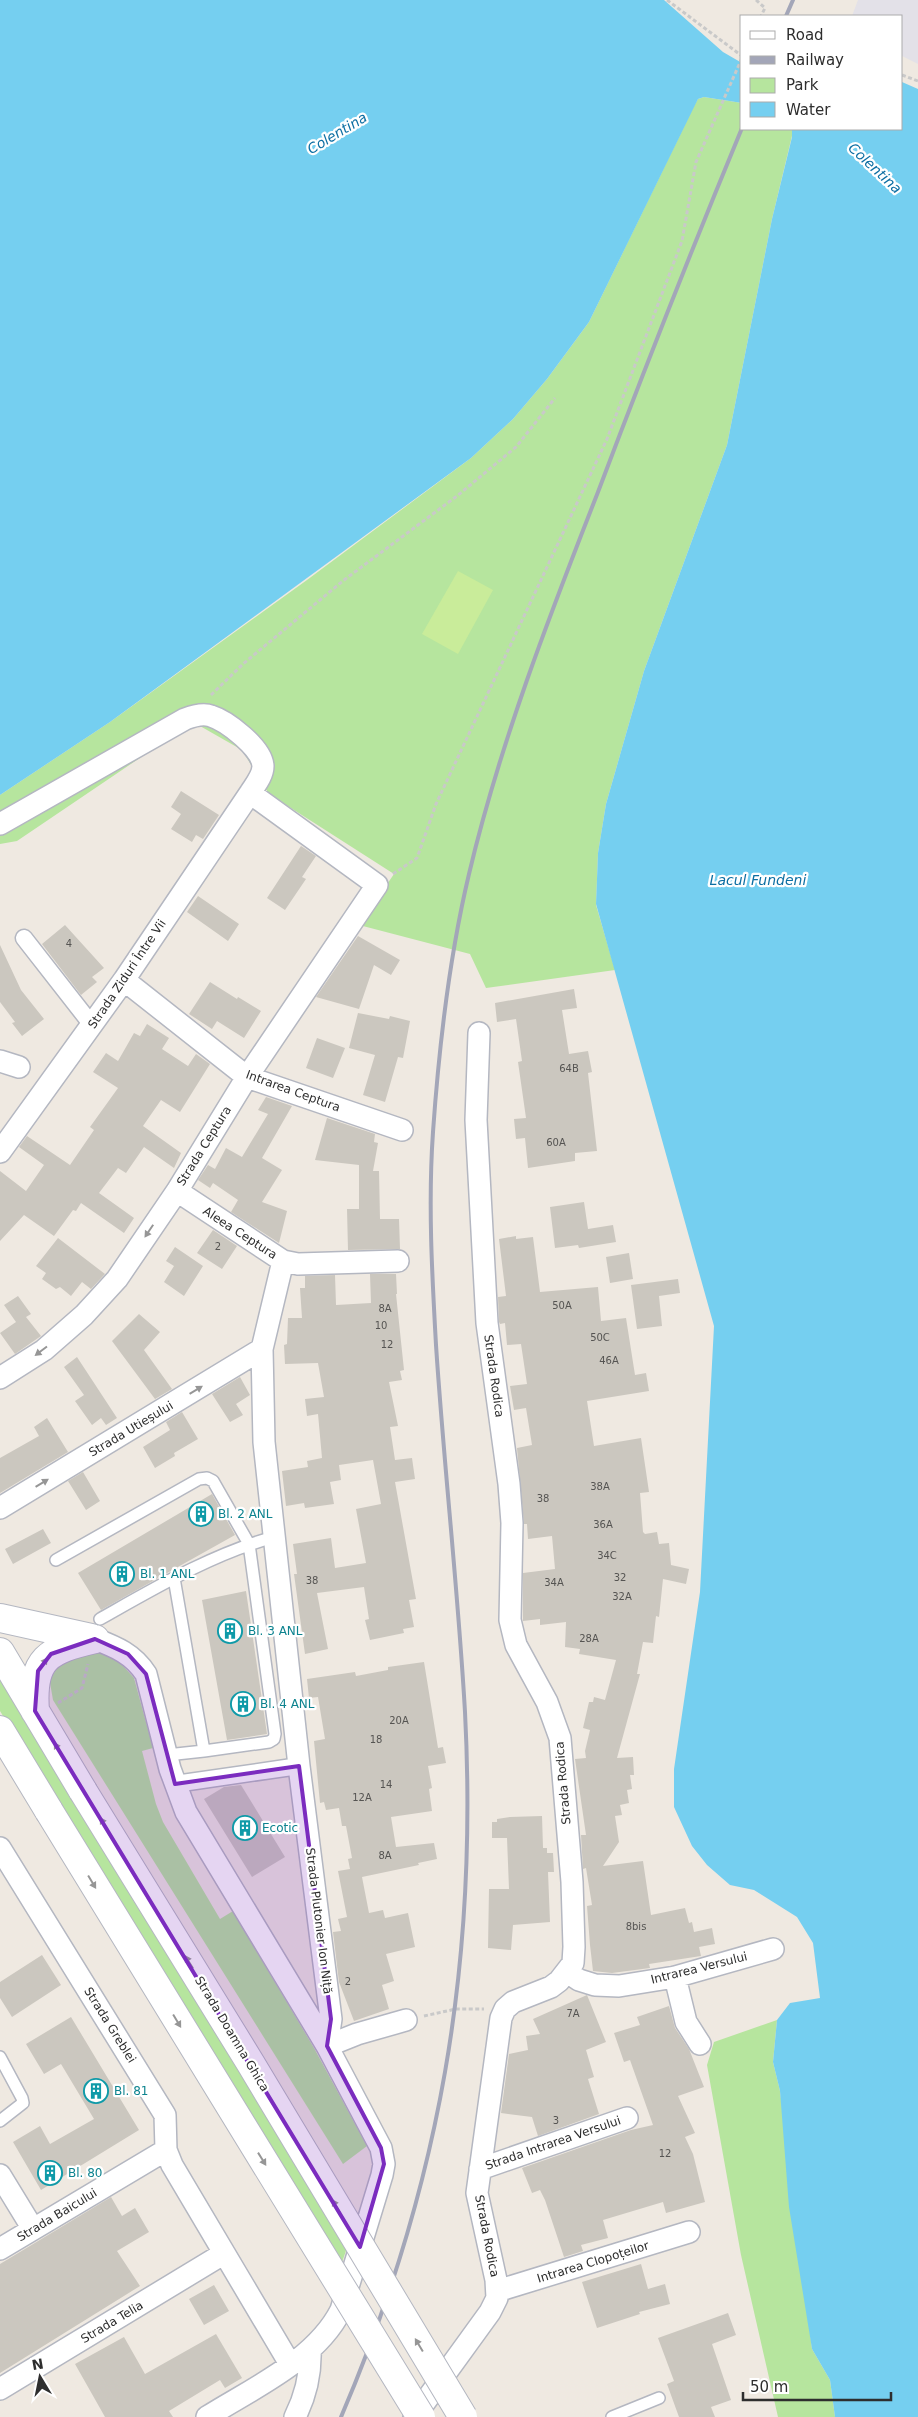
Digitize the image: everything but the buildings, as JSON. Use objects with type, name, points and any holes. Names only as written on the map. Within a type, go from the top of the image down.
[{"type":"main road","points":[[0,1618],[97,1629]]},
{"type":"main road","points":[[37,1713],[34,1683],[43,1662],[51,1654],[97,1629]]},
{"type":"main road","name":"Strada Doamna Ghica","points":[[0,1652],[463,2417]]},
{"type":"main road","points":[[0,1730],[422,2417]]},
{"type":"street","points":[[0,824],[185,718],[195,715]]},
{"type":"street","name":"Strada Ziduri Între Vii","points":[[0,1152],[124,980],[262,775],[263,765],[254,746],[224,722],[210,715],[195,715]]},
{"type":"street","points":[[250,793],[377,885]]},
{"type":"street","name":"Strada Ceptura","points":[[0,1378],[44,1350],[103,1297],[177,1191],[247,1077],[377,885]]},
{"type":"street","points":[[24,938],[92,1025]]},
{"type":"street","name":"Intrarea Ceptura","points":[[124,980],[247,1077],[402,1130]]},
{"type":"street","name":"Strada Rodica","points":[[479,1033],[476,1120],[484,1284],[487,1323],[510,1484],[512,1523],[510,1620],[516,1645],[548,1702],[560,1738],[572,1882],[574,1947],[573,1963],[567,1972]]},
{"type":"street","name":"Aleea Ceptura","points":[[177,1191],[283,1261],[298,1264],[398,1262]]},
{"type":"street","name":"Strada Plutonier Ion Niță","points":[[283,1261],[262,1349],[264,1442],[299,1766],[331,2018],[327,2046]]},
{"type":"street","name":"Strada Utieșului","points":[[0,1508],[262,1349]]},
{"type":"street","points":[[97,1629],[139,1664],[146,1674],[174,1784],[186,1812],[327,2046],[380,2148],[384,2164],[341,2310],[334,2324],[310,2350],[207,2417]]},
{"type":"street","points":[[174,1784],[299,1766]]},
{"type":"street","name":"Strada Greblei","points":[[0,1848],[165,2115],[166,2150],[172,2165],[223,2254],[290,2364]]},
{"type":"street","name":"Intrarea Versului","points":[[567,1972],[579,1980],[604,1986],[620,1986],[675,1977],[773,1949]]},
{"type":"street","points":[[505,2009],[513,2002],[551,1987],[567,1972]]},
{"type":"street","points":[[675,1977],[681,2009],[686,2022],[700,2044]]},
{"type":"street","name":"Strada Rodica","points":[[414,2417],[490,2312],[497,2298],[493,2265],[478,2203],[480,2169],[501,2018],[505,2009]]},
{"type":"street","points":[[327,2046],[357,2034],[406,2020]]},
{"type":"street","name":"Strada Intrarea Versului","points":[[480,2169],[627,2118]]},
{"type":"street","name":"Strada Baicului","points":[[0,2249],[166,2150]]},
{"type":"street","points":[[0,2175],[33,2229]]},
{"type":"street","name":"Intrarea Clopoțeilor","points":[[497,2291],[689,2232]]},
{"type":"street","name":"Strada Telia","points":[[0,2389],[223,2254]]},
{"type":"street","points":[[295,2417],[303,2401],[309,2379],[310,2350]]},
{"type":"lane","points":[[56,1560],[199,1479],[207,1478],[213,1481],[249,1544],[274,1739],[269,1742],[167,1756]]},
{"type":"lane","points":[[97,1629],[174,1578],[249,1544],[274,1537]]},
{"type":"lane","points":[[174,1578],[204,1751]]},
{"type":"lane","points":[[0,2057],[23,2103],[0,2121]]},
{"type":"lane","points":[[612,2417],[659,2398]]},
{"type":"path","points":[[667,0],[740,55]]},
{"type":"path","points":[[756,0],[765,8],[762,15]]},
{"type":"path","points":[[377,885],[417,858],[436,804],[607,440],[682,241],[696,162],[719,114],[740,62]]},
{"type":"path","points":[[903,74],[918,81]]},
{"type":"path","points":[[195,715],[220,685],[243,664],[344,580],[457,496],[516,447],[555,398]]},
{"type":"path","points":[[37,1713],[82,1688],[97,1629]]},
{"type":"path","points":[[406,2020],[456,2009],[505,2009]]},
{"type":"highlighted area","points":[[95,1639],[128,1654],[146,1674],[175,1784],[299,1766],[331,2019],[327,2046],[381,2148],[384,2164],[360,2247],[35,1711],[38,1671],[51,1654]]},
{"type":"shaded area","points":[[858,0],[918,0],[918,64],[903,56],[903,15],[852,15]]},
{"type":"green space","points":[[704,97],[740,103],[740,130],[792,130],[792,136],[772,219],[727,445],[644,671],[606,804],[598,853],[596,905],[615,970],[486,988],[470,954],[359,925],[394,874],[269,794],[242,750],[193,722],[17,841],[0,844],[0,795],[110,722],[307,580],[471,458],[513,419],[547,379],[589,322],[698,99]]},
{"type":"green space","points":[[458,571],[493,590],[458,654],[422,634]]},
{"type":"green space","points":[[95,1649],[117,1659],[134,1678],[153,1748],[142,1751],[156,1804],[163,1822],[220,1919],[233,1911],[314,2048],[367,2146],[343,2164],[53,1700],[49,1677],[53,1664]]},
{"type":"green space","points":[[0,1676],[348,2245],[341,2265],[0,1711]]},
{"type":"green space","points":[[777,2020],[773,2062],[780,2091],[812,2349],[830,2380],[835,2417],[778,2417],[741,2255],[707,2065],[714,2042]]},
{"type":"water","name":"Colentina","points":[[0,0],[664,0],[723,52],[740,62],[740,103],[704,97],[698,99],[589,322],[547,379],[513,419],[471,458],[110,722],[0,795]]},
{"type":"water","name":"Lacul Fundeni","points":[[903,82],[918,89],[918,2417],[835,2417],[830,2380],[812,2349],[789,2207],[780,2091],[773,2062],[777,2020],[790,2003],[820,1998],[813,1943],[797,1917],[754,1890],[730,1885],[707,1865],[692,1846],[674,1807],[674,1769],[700,1592],[714,1326],[596,904],[598,853],[606,804],[644,671],[727,445],[772,219],[792,137],[792,130],[903,130]]},
{"type":"railway","points":[[786,15],[793,0]]},
{"type":"railway","points":[[341,2417],[375,2331],[404,2245],[427,2159],[445,2072],[458,1984],[465,1896],[467,1805],[465,1712],[436,1345],[431,1212],[433,1132],[438,1067],[456,938],[481,825],[527,681],[651,355],[741,130]]},
{"type":"place","name":"Bl. 2 ANL","points":[[201,1514]]},
{"type":"place","name":"Bl. 1 ANL","points":[[122,1574]]},
{"type":"place","name":"Bl. 3 ANL","points":[[230,1631]]},
{"type":"place","name":"Bl. 4 ANL","points":[[243,1704]]},
{"type":"place","name":"Ecotic","points":[[245,1828]]},
{"type":"place","name":"Bl. 81","points":[[96,2091]]},
{"type":"place","name":"Bl. 80","points":[[50,2173]]}]
